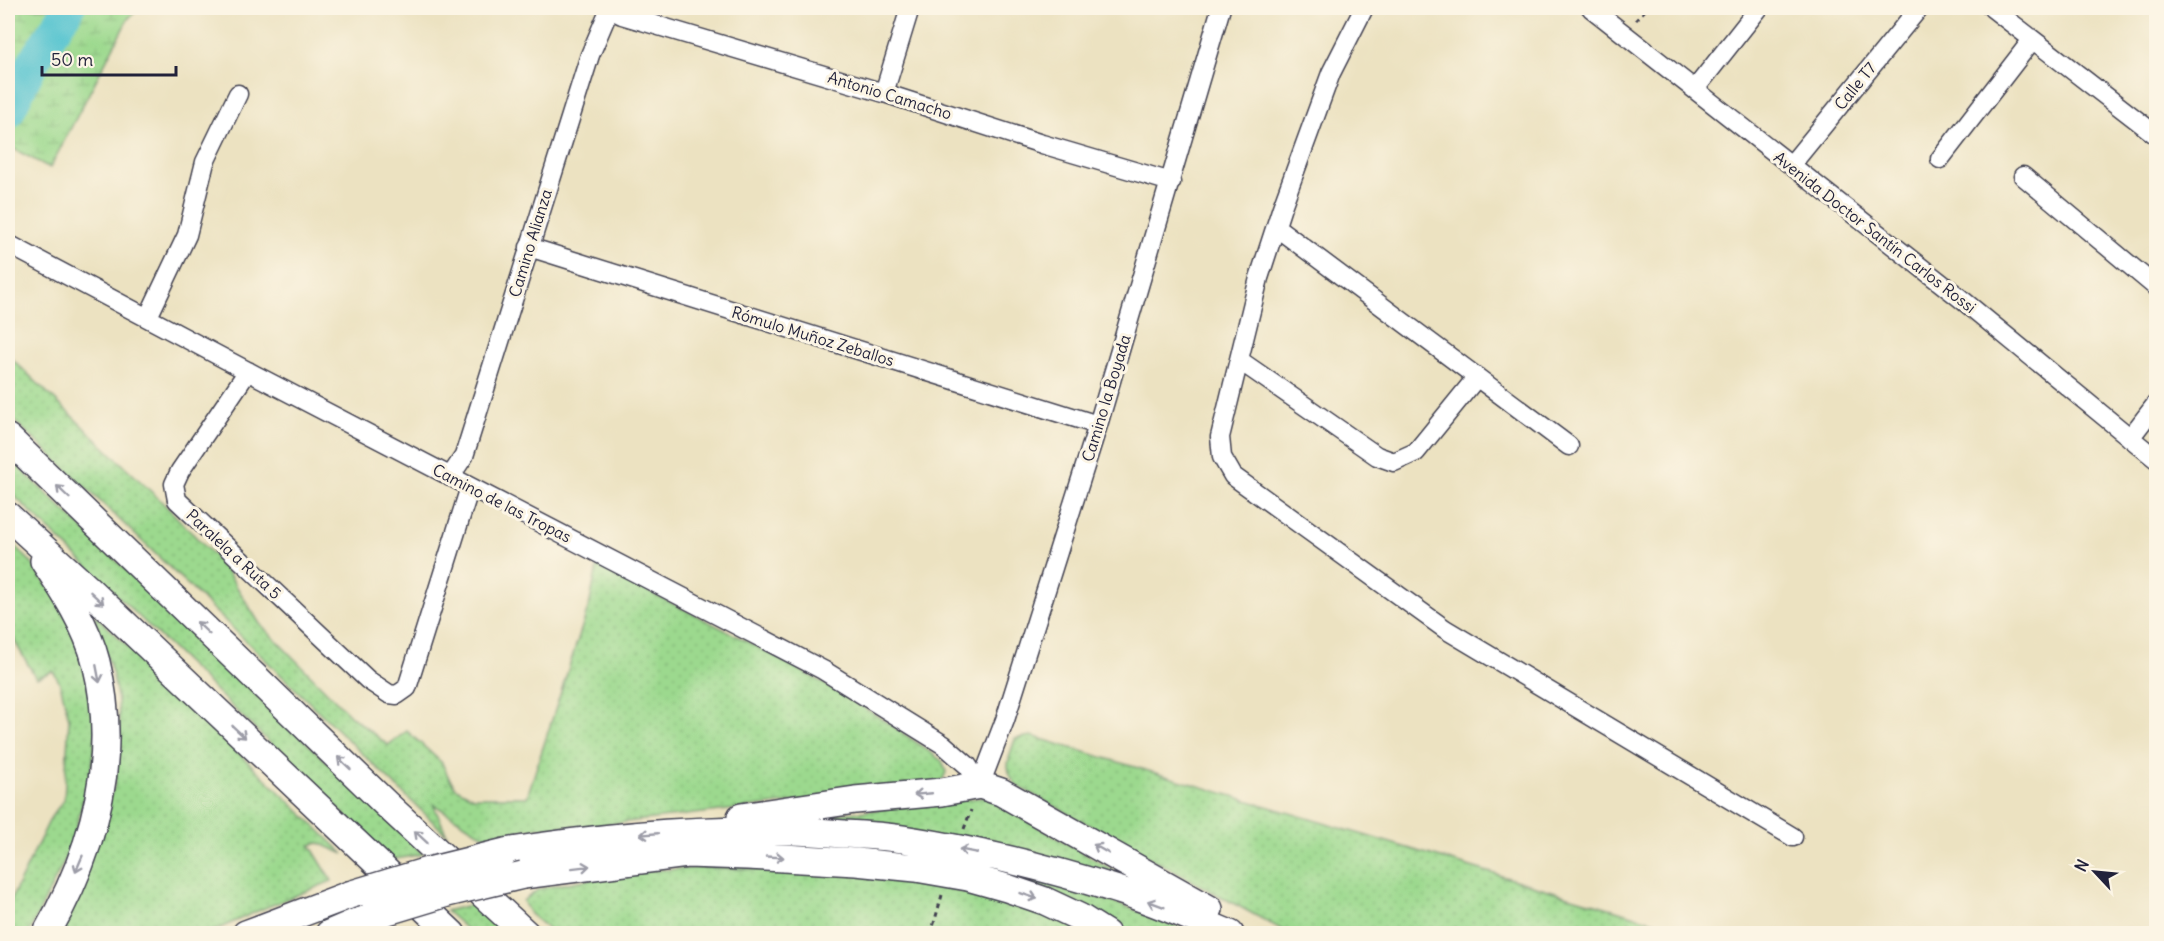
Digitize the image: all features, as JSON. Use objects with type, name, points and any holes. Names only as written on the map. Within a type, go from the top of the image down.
[{"type":"highway","points":[[8,438],[377,796],[526,933]]},
{"type":"highway","points":[[15,523],[50,571],[85,631],[96,661],[107,731],[104,780],[96,814],[74,877],[46,933]]},
{"type":"highway","points":[[15,523],[87,588],[452,933]]},
{"type":"highway","points":[[695,830],[736,817],[855,800],[942,792],[981,785],[1000,792],[1220,916],[1240,933]]},
{"type":"highway","points":[[246,933],[349,894],[505,852],[575,841],[695,830],[807,831],[854,834],[901,838],[985,854],[1117,889],[1230,933]]},
{"type":"highway","points":[[329,933],[371,916],[447,893],[523,875],[687,854],[747,855],[886,865],[958,876],[1007,888],[1045,901],[1106,933]]},
{"type":"street","name":"Antonio Camacho","points":[[610,8],[622,15],[1171,182]]},
{"type":"street","name":"Camino Alianza","points":[[450,477],[464,456],[590,55],[610,8]]},
{"type":"street","points":[[884,93],[910,8]]},
{"type":"street","name":"Camino la Boyada","points":[[981,785],[1005,720],[1098,425],[1221,8]]},
{"type":"street","points":[[1364,8],[1331,73],[1259,278],[1220,437],[1222,457],[1233,476],[1445,629],[1792,837]]},
{"type":"street","name":"Avenida Doctor Santín Carlos Rossi","points":[[1591,8],[1960,298],[2157,459]]},
{"type":"street","points":[[1695,89],[1759,8]]},
{"type":"street","name":"Calle T7","points":[[1791,165],[1919,8]]},
{"type":"street","points":[[1992,8],[2157,135]]},
{"type":"street","points":[[1940,159],[2032,40]]},
{"type":"street","points":[[148,318],[187,235],[205,162],[238,94]]},
{"type":"street","points":[[2023,176],[2157,287]]},
{"type":"street","points":[[1276,227],[1569,446]]},
{"type":"street","name":"Rómulo Muñoz Zeballos","points":[[529,247],[1098,425]]},
{"type":"street","name":"Camino de las Tropas","points":[[15,248],[823,670],[944,746],[968,766],[981,785]]},
{"type":"street","points":[[1239,360],[1377,456],[1394,462],[1416,452],[1477,377]]},
{"type":"street","name":"Paralela a Ruta 5","points":[[248,371],[180,471],[174,484],[177,500],[368,680],[389,694],[397,695],[407,688],[470,487]]},
{"type":"street","points":[[2130,438],[2157,404]]},
{"type":"green space","points":[[8,8],[139,8],[128,19],[50,168],[8,146]]},
{"type":"green space","points":[[8,355],[159,499],[223,565],[260,624],[351,716],[388,745],[407,731],[442,763],[456,788],[473,797],[527,797],[590,602],[597,566],[774,656],[860,705],[942,761],[946,772],[943,779],[931,786],[593,826],[537,828],[484,836],[433,804],[447,835],[174,571],[8,415]]},
{"type":"green space","points":[[8,457],[423,854],[391,860],[8,490]]},
{"type":"green space","points":[[8,540],[30,561],[55,596],[76,632],[97,721],[92,766],[71,847],[29,933],[8,933],[8,906],[51,817],[64,800],[69,719],[60,683],[53,671],[36,678],[8,630]]},
{"type":"green space","points":[[96,616],[344,854],[319,843],[310,845],[332,881],[209,933],[57,934],[115,784],[120,736],[118,701],[112,672],[94,617]]},
{"type":"green space","points":[[1031,736],[1693,933],[1288,933],[1017,786],[1008,768],[1009,758],[1015,739]]},
{"type":"green space","points":[[986,797],[1134,882],[816,820],[814,817]]},
{"type":"green space","points":[[763,841],[898,851],[988,867],[1092,895],[1192,933],[1128,933],[1102,916],[1018,882],[534,858]]},
{"type":"green space","points":[[700,868],[838,872],[906,880],[1013,903],[1059,918],[1086,933],[553,933],[530,914],[523,901],[539,889],[573,882],[639,871]]},
{"type":"green space","points":[[474,904],[506,933],[471,933],[446,911]]},
{"type":"waterway","points":[[8,113],[34,60],[69,8]]}]
